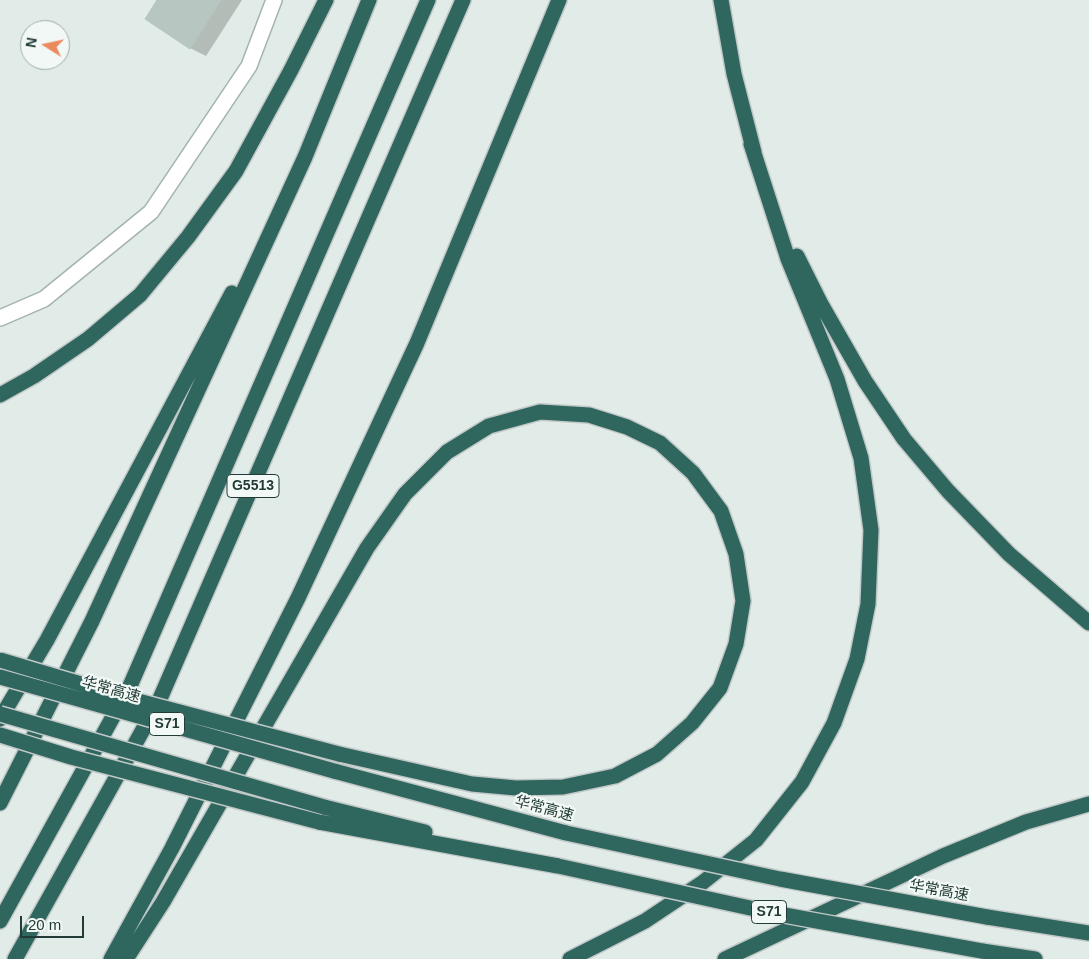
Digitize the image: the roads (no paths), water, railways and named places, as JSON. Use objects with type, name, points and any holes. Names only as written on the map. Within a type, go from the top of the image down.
[{"type":"highway","points":[[0,396],[88,340],[140,295],[188,237],[236,171],[291,70],[326,0]]},
{"type":"highway","points":[[0,803],[92,622],[305,157],[369,0]]},
{"type":"highway","name":"G5513","points":[[0,921],[130,686],[428,0]]},
{"type":"highway","name":"G5513","points":[[15,959],[160,701],[463,0]]},
{"type":"highway","points":[[111,959],[172,848],[302,589],[417,343],[560,0]]},
{"type":"highway","points":[[570,959],[645,921],[702,883],[756,840],[802,782],[834,722],[857,659],[868,604],[871,530],[861,458],[837,379],[788,259],[751,144],[734,74],[721,0]]},
{"type":"highway","points":[[751,144],[794,250],[821,304],[865,381],[904,438],[948,491],[1009,554],[1089,623]]},
{"type":"highway","points":[[0,718],[47,640],[305,157]]},
{"type":"highway","points":[[0,660],[138,700],[339,754],[472,784],[516,788],[564,786],[615,776],[657,754],[692,723],[720,688],[736,644],[743,601],[736,554],[721,511],[694,473],[660,444],[627,427],[589,415],[540,412],[489,426],[447,452],[404,494],[367,548],[163,902],[126,959]]},
{"type":"highway","name":"华常高速","points":[[0,677],[334,771],[566,833],[780,879],[987,917],[1089,933]]},
{"type":"highway","name":"S71","points":[[0,714],[324,807],[558,866],[773,913],[1035,959]]},
{"type":"highway","points":[[0,735],[81,759],[319,822],[558,866]]},
{"type":"highway","points":[[726,959],[943,856],[1026,822],[1089,804]]},
{"type":"street","points":[[0,318],[44,299],[151,212],[249,66],[274,0]]}]
